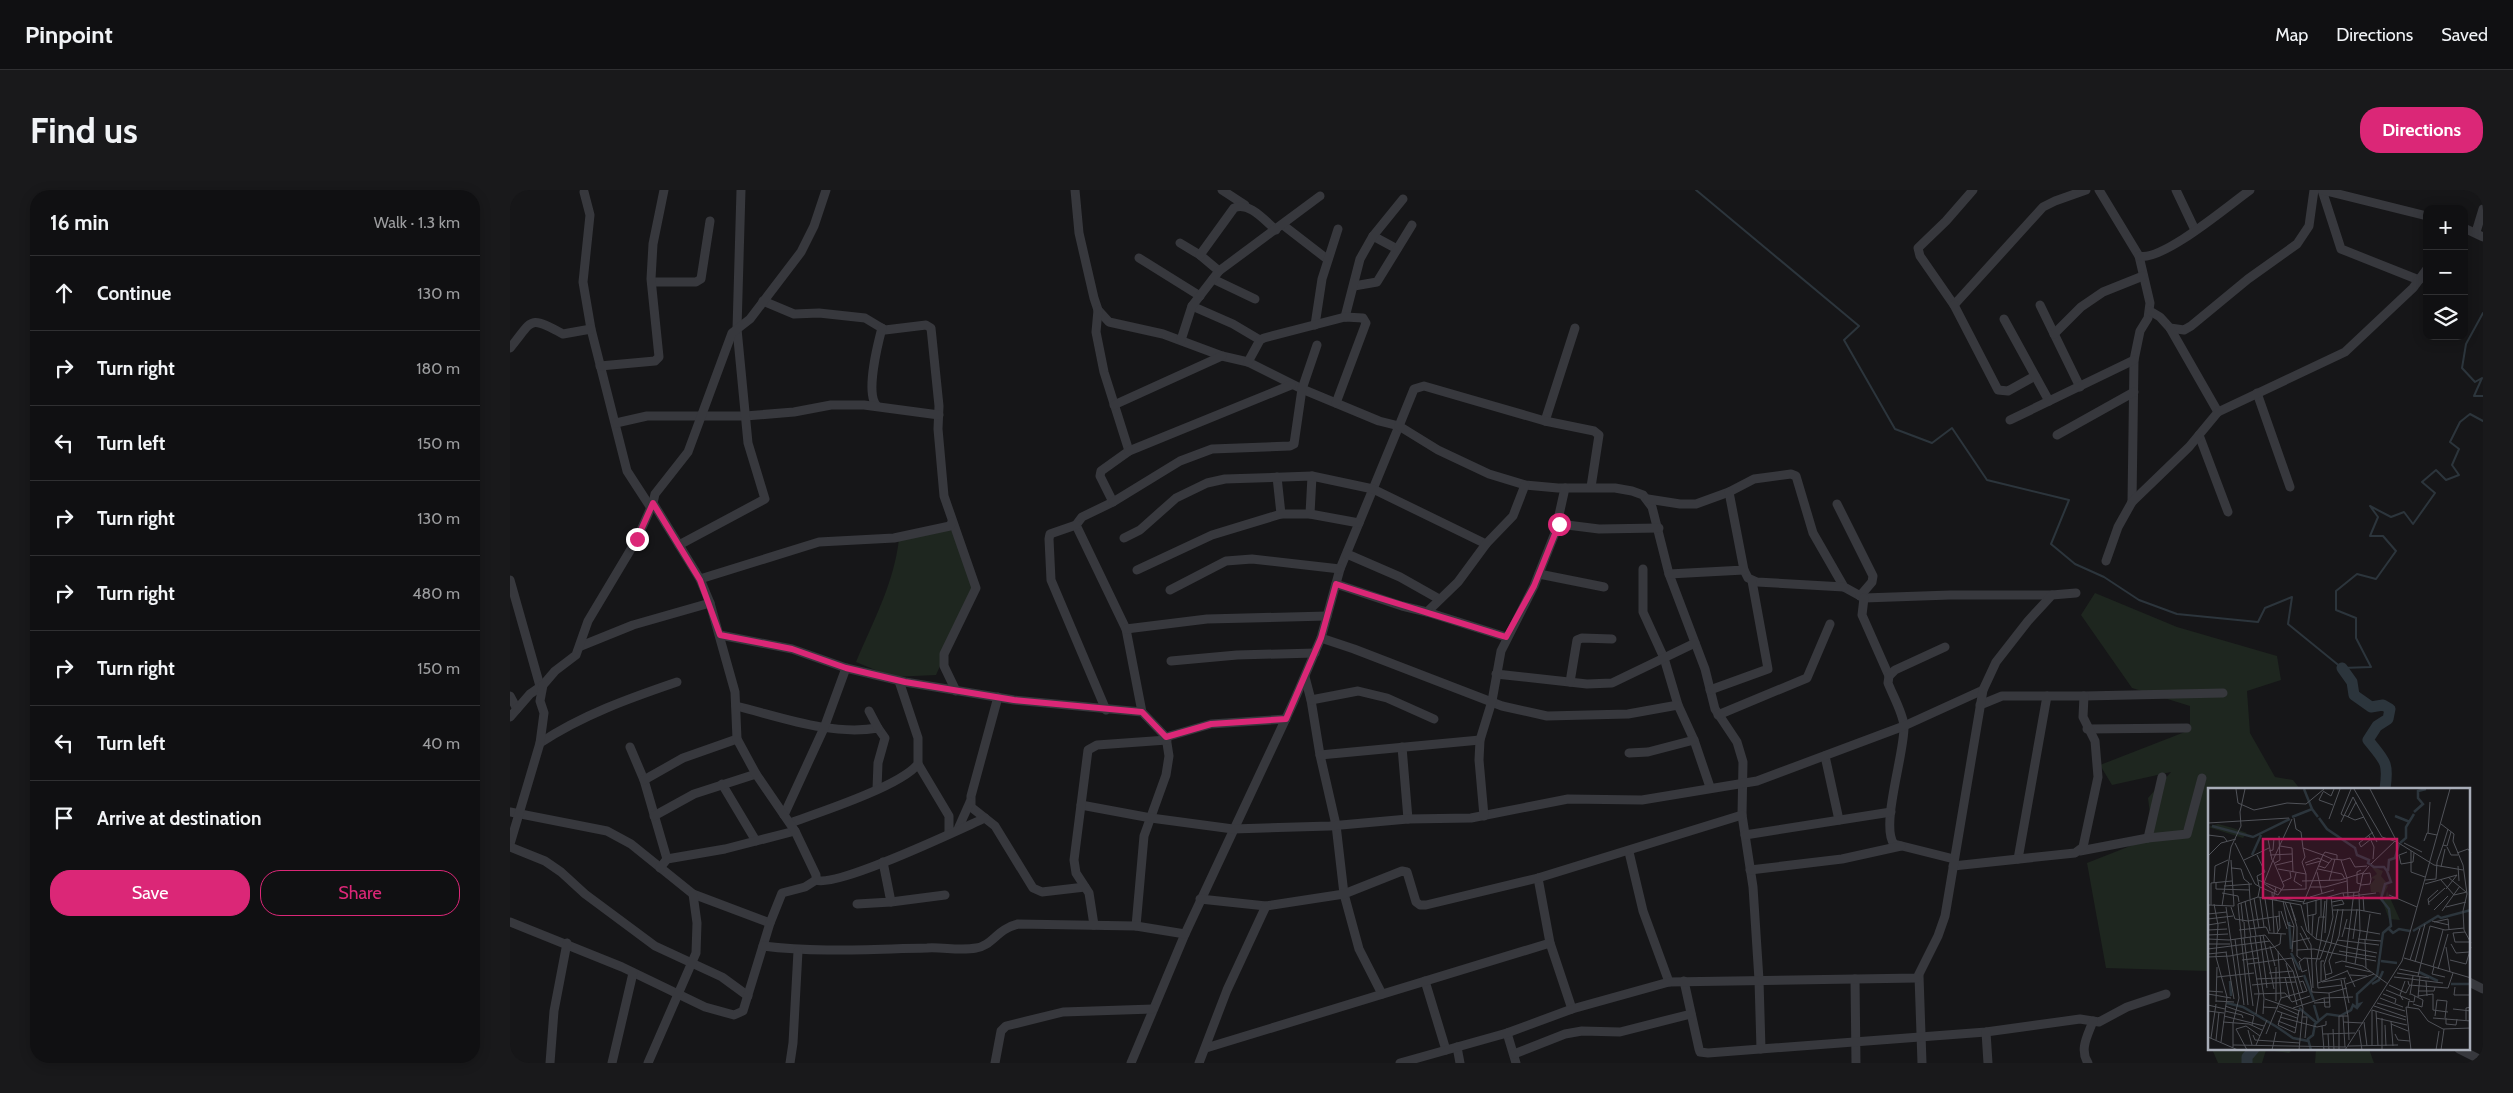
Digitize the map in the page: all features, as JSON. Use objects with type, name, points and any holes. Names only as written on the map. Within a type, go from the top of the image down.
[{"type":"street","points":[[600,366],[655,361],[659,357],[652,282],[653,244],[664,190]]},
{"type":"street","points":[[679,545],[764,499],[748,443],[736,329],[741,190]]},
{"type":"street","points":[[510,717],[555,671],[576,655],[581,646],[588,621],[637,539],[652,506],[655,494],[688,452],[730,337],[736,329],[750,319],[801,252],[814,226],[826,190]]},
{"type":"street","points":[[1075,190],[1079,233],[1098,310],[1096,332],[1104,372],[1129,451]]},
{"type":"street","points":[[1222,190],[1327,259]]},
{"type":"street","points":[[1973,190],[1946,221],[1918,248],[1920,256],[1954,305],[1998,390],[2008,391],[2035,376]]},
{"type":"street","points":[[1954,305],[2043,208],[2055,201],[2086,190]]},
{"type":"street","points":[[2099,190],[2139,256],[2150,311],[2140,331],[2134,360],[2132,502]]},
{"type":"street","points":[[2176,190],[2195,230]]},
{"type":"street","points":[[2139,256],[2144,258],[2159,252],[2195,230],[2250,190]]},
{"type":"street","points":[[2170,328],[2184,330],[2191,326],[2248,279],[2297,244],[2310,226],[2314,190]]},
{"type":"street","points":[[2322,190],[2423,215]]},
{"type":"street","points":[[2322,190],[2341,249],[2419,280]]},
{"type":"street","points":[[584,192],[590,215],[583,282],[591,328],[627,471],[679,545],[700,580],[710,603],[735,692],[737,739],[756,774],[795,831],[816,875],[816,880]]},
{"type":"street","points":[[1181,340],[1192,306],[1219,271],[1320,196]]},
{"type":"street","points":[[1345,317],[1360,259],[1373,236],[1403,199]]},
{"type":"street","points":[[1200,255],[1234,208],[1239,205],[1247,206]]},
{"type":"street","points":[[2468,230],[2480,235],[2483,208]]},
{"type":"street","points":[[652,282],[696,282],[701,278],[710,221]]},
{"type":"street","points":[[1354,286],[1377,282],[1412,225]]},
{"type":"street","points":[[1315,325],[1327,259],[1338,229]]},
{"type":"street","points":[[1373,236],[1397,249]]},
{"type":"street","points":[[1180,243],[1200,255],[1219,271]]},
{"type":"street","points":[[1139,258],[1200,296]]},
{"type":"street","points":[[2106,561],[2118,527],[2132,502],[2199,435],[2218,412],[2345,352],[2423,274]]},
{"type":"street","points":[[2054,334],[2081,307],[2103,292],[2143,276]]},
{"type":"street","points":[[1213,279],[1255,299]]},
{"type":"street","points":[[763,301],[786,313],[854,316],[865,318],[882,328],[893,329],[926,325],[931,328],[939,415],[941,478],[952,522],[976,588],[944,654],[944,666],[956,691]]},
{"type":"street","points":[[2040,305],[2080,387]]},
{"type":"street","points":[[1192,306],[1233,324],[1260,340],[1345,317],[1364,318],[1366,323],[1336,403]]},
{"type":"street","points":[[1098,310],[1109,322],[1151,330],[1222,356],[1248,362],[1291,385],[1379,421],[1399,426],[1438,450],[1489,474],[1525,485],[1565,488],[1591,487],[1632,491],[1648,499],[1680,504],[1696,504],[1729,492],[1754,479],[1791,474],[1796,476],[1814,533],[1844,587]]},
{"type":"street","points":[[2150,311],[2160,317],[2170,328],[2218,412]]},
{"type":"street","points":[[2004,320],[2049,401]]},
{"type":"street","points":[[510,348],[526,326],[536,322],[546,324],[563,334],[591,328]]},
{"type":"street","points":[[877,406],[871,396],[876,352],[882,328]]},
{"type":"street","points":[[1546,421],[1575,328]]},
{"type":"street","points":[[1248,362],[1260,340]]},
{"type":"street","points":[[1106,710],[1051,580],[1050,534],[1076,525],[1082,517],[1113,502],[1180,461],[1212,449],[1290,446],[1294,444],[1302,389],[1317,345]]},
{"type":"street","points":[[1114,405],[1222,356]]},
{"type":"street","points":[[2010,420],[2134,360]]},
{"type":"street","points":[[1113,502],[1100,476],[1101,471],[1129,451],[1291,385]]},
{"type":"street","points":[[1131,1063],[1200,899],[1305,677],[1321,638],[1340,569],[1414,389],[1424,386],[1546,421],[1594,431],[1598,435],[1591,487]]},
{"type":"street","points":[[2057,435],[2134,392]]},
{"type":"street","points":[[2257,393],[2290,487]]},
{"type":"street","points":[[616,423],[647,416],[745,416],[794,412],[831,405],[877,406],[939,415]]},
{"type":"street","points":[[2199,435],[2228,512]]},
{"type":"street","points":[[1124,538],[1140,530],[1176,498],[1207,483],[1226,479],[1312,476],[1373,489],[1486,544]]},
{"type":"street","points":[[1310,514],[1312,476]]},
{"type":"street","points":[[1277,477],[1281,514]]},
{"type":"street","points":[[1427,612],[1439,598],[1458,582],[1486,544],[1513,516],[1525,485]]},
{"type":"street","points":[[1484,816],[1479,760],[1480,740],[1492,702],[1496,674],[1506,637],[1539,574],[1559,524],[1565,488]]},
{"type":"street","points":[[1729,492],[1744,570],[1752,581],[1844,587],[1862,597],[1950,594],[2052,595],[2076,592]]},
{"type":"street","points":[[1648,499],[1659,528],[1669,574],[1705,669],[1718,715],[1741,751],[1743,762],[1741,785],[1742,815],[1750,870],[1759,980],[1761,1049]]},
{"type":"street","points":[[1837,504],[1873,576],[1872,582],[1862,597],[1862,615],[1889,676],[1888,683],[1904,726],[1891,812],[1891,839],[1894,844],[1954,862],[2018,859],[2080,851],[2148,838],[2187,834],[2202,778]]},
{"type":"street","points":[[1137,570],[1212,536],[1281,514],[1310,514],[1359,523]]},
{"type":"street","points":[[700,580],[818,542],[894,538],[950,526],[952,522]]},
{"type":"street","points":[[1559,524],[1599,529],[1659,528]]},
{"type":"street","points":[[1076,525],[1126,629],[1142,712],[1166,738],[1169,756],[1166,775],[1144,836],[1136,926]]},
{"type":"street","points":[[1347,554],[1400,577],[1439,598]]},
{"type":"street","points":[[1170,590],[1226,561],[1252,559],[1340,569]]},
{"type":"street","points":[[1643,569],[1643,612],[1664,658],[1678,705],[1694,740],[1710,787]]},
{"type":"street","points":[[1669,574],[1744,570]]},
{"type":"street","points":[[1539,574],[1604,586]]},
{"type":"street","points":[[510,580],[542,685],[540,700],[544,713],[540,743],[521,814],[510,845],[546,861],[655,946],[722,977],[748,996]]},
{"type":"street","points":[[1710,690],[1768,670],[1752,581]]},
{"type":"street","points":[[1336,584],[1506,637]]},
{"type":"street","points":[[1922,1063],[1919,976],[1945,916],[1983,690],[1996,662],[2028,621],[2052,595]]},
{"type":"street","points":[[581,646],[633,625],[710,603]]},
{"type":"street","points":[[1126,629],[1207,619],[1327,616]]},
{"type":"street","points":[[1718,715],[1807,678],[1830,624]]},
{"type":"street","points":[[720,635],[792,649],[846,668],[899,681],[998,697],[1106,710],[1142,712]]},
{"type":"street","points":[[1321,638],[1354,648],[1502,706],[1547,716],[1628,714],[1678,705]]},
{"type":"street","points":[[1570,682],[1577,640],[1582,638],[1612,639]]},
{"type":"street","points":[[1496,674],[1570,682],[1612,683],[1695,643]]},
{"type":"street","points":[[1889,676],[1895,670],[1945,648]]},
{"type":"street","points":[[1171,661],[1237,655],[1315,653]]},
{"type":"street","points":[[784,815],[824,728],[846,668]]},
{"type":"street","points":[[1305,677],[1336,826],[1344,894],[1359,949],[1382,994]]},
{"type":"street","points":[[899,681],[918,738],[918,764],[949,816],[963,825]]},
{"type":"street","points":[[540,743],[558,731],[624,700],[677,682]]},
{"type":"street","points":[[1081,805],[1151,818],[1233,828],[1336,826],[1408,819],[1484,816],[1568,799],[1642,800],[1710,787],[1741,785],[1904,726],[1983,690]]},
{"type":"street","points":[[1311,700],[1358,691],[1387,698],[1434,720]]},
{"type":"street","points":[[1980,705],[2002,696],[2223,693]]},
{"type":"street","points":[[510,696],[517,709]]},
{"type":"street","points":[[2018,859],[2047,696]]},
{"type":"street","points":[[2080,851],[2083,847],[2098,777],[2095,741],[2087,729],[2083,718],[2084,696]]},
{"type":"street","points":[[963,825],[998,697]]},
{"type":"street","points":[[736,706],[824,728],[859,732],[878,728]]},
{"type":"street","points":[[869,711],[885,738],[878,764],[877,789]]},
{"type":"street","points":[[1094,925],[1089,893],[1076,873],[1074,860],[1088,750],[1091,746],[1166,738],[1211,724],[1286,719]]},
{"type":"street","points":[[2087,729],[2187,728]]},
{"type":"street","points":[[644,780],[683,758],[737,739]]},
{"type":"street","points":[[1320,755],[1480,740]]},
{"type":"street","points":[[1628,753],[1648,752],[1694,740]]},
{"type":"street","points":[[630,746],[644,780],[666,859]]},
{"type":"street","points":[[1402,747],[1408,819]]},
{"type":"street","points":[[1825,756],[1839,820]]},
{"type":"street","points":[[790,823],[831,809],[898,780],[918,764]]},
{"type":"street","points":[[654,816],[694,794],[756,774]]},
{"type":"street","points":[[2148,838],[2162,777]]},
{"type":"street","points":[[722,784],[756,841]]},
{"type":"street","points":[[970,802],[974,811],[995,826],[1033,888],[1042,892],[1086,887]]},
{"type":"street","points":[[510,812],[607,831],[631,844],[693,894],[770,923]]},
{"type":"street","points":[[1745,835],[1891,812]]},
{"type":"street","points":[[1200,899],[1266,906],[1344,894],[1402,870],[1408,872],[1416,902],[1420,905],[1538,878],[1628,852],[1742,815]]},
{"type":"street","points":[[949,816],[949,833]]},
{"type":"street","points":[[510,922],[567,943],[633,972],[704,1007],[734,1015],[743,1011],[770,923],[782,893],[805,887],[816,880],[827,882],[883,862],[963,825],[985,818]]},
{"type":"street","points":[[660,868],[666,859],[795,831]]},
{"type":"street","points":[[1750,870],[1842,859],[1901,846]]},
{"type":"street","points":[[1628,852],[1643,911],[1668,982]]},
{"type":"street","points":[[883,862],[890,902]]},
{"type":"street","points":[[1538,878],[1550,943],[1572,1009]]},
{"type":"street","points":[[648,1063],[692,963],[698,939],[693,894]]},
{"type":"street","points":[[857,904],[945,896]]},
{"type":"street","points":[[1199,1063],[1227,990],[1266,906]]},
{"type":"street","points":[[763,946],[798,951],[935,947],[968,949],[979,948],[987,944],[1000,931],[1018,924],[1136,926],[1185,934]]},
{"type":"street","points":[[550,1063],[553,1019],[567,943]]},
{"type":"street","points":[[1206,1048],[1550,943]]},
{"type":"street","points":[[790,1063],[793,1043],[798,951]]},
{"type":"street","points":[[612,1063],[633,972]]},
{"type":"street","points":[[1400,1063],[1507,1033],[1572,1009],[1668,982],[1914,979],[1919,976]]},
{"type":"street","points":[[1855,979],[1856,1063]]},
{"type":"street","points":[[1425,981],[1446,1050]]},
{"type":"street","points":[[1684,981],[1700,1052],[1986,1032],[2080,1019],[2099,1022],[2127,1007],[2166,994]]},
{"type":"street","points":[[2470,982],[2483,989]]},
{"type":"street","points":[[995,1063],[1001,1031],[1006,1026],[1063,1012],[1154,1009]]},
{"type":"street","points":[[1507,1033],[1515,1058],[1565,1034],[1582,1031],[1620,1032],[1691,1014]]},
{"type":"street","points":[[2088,1063],[2083,1053],[2084,1044],[2093,1022]]},
{"type":"street","points":[[1986,1032],[1988,1063]]},
{"type":"street","points":[[1457,1047],[1460,1063]]},
{"type":"street","points":[[2461,1050],[2483,1061]]},
{"type":"shaded area","points":[[950,527],[976,585],[936,675],[892,677],[856,662],[888,587],[899,539]]},
{"type":"shaded area","points":[[2095,593],[2177,627],[2277,656],[2281,680],[2247,691],[2250,733],[2275,777],[2293,780],[2299,788],[2208,788],[2207,971],[2106,968],[2087,863],[2153,837],[2148,798],[2171,772],[2112,785],[2100,765],[2190,730],[2190,706],[2132,688],[2081,615]]},
{"type":"shaded area","points":[[2212,1050],[2266,1050],[2262,1063],[2218,1063]]},
{"type":"shaded area","points":[[2266,1050],[2292,1050],[2289,1053]]},
{"type":"shaded area","points":[[2316,1050],[2369,1050],[2374,1063],[2315,1063]]},
{"type":"waterway","points":[[1696,190],[1859,326],[1844,340],[1895,429],[1932,443],[1952,428],[1987,480],[2069,500],[2051,544],[2075,564],[2104,577],[2139,600],[2177,614],[2258,622],[2265,608],[2292,597],[2288,624],[2342,668],[2371,667],[2356,638],[2356,618],[2336,610],[2336,591],[2357,574],[2376,579],[2396,551],[2383,536],[2370,536],[2378,517],[2370,506],[2391,517],[2404,512],[2413,524],[2435,493],[2422,482],[2436,470],[2446,480],[2459,475],[2452,465],[2459,449],[2450,442],[2460,422],[2470,414],[2483,421]]},
{"type":"waterway","points":[[2483,313],[2466,344],[2462,368],[2475,382],[2482,378],[2474,396],[2483,396]]},
{"type":"waterway","points":[[2342,668],[2352,682],[2354,695],[2371,707],[2383,705],[2390,709],[2388,719],[2377,726],[2368,740],[2386,767],[2385,788]]},
{"type":"waterway","points":[[2247,1063],[2247,1057],[2253,1050]]},
{"type":"route","points":[[637,539],[653,503],[656,511],[700,580],[720,635],[792,649],[846,668],[905,682],[1014,700],[1142,712],[1166,737],[1211,724],[1286,719],[1321,638],[1336,584],[1506,637],[1534,586],[1559,524]]}]
